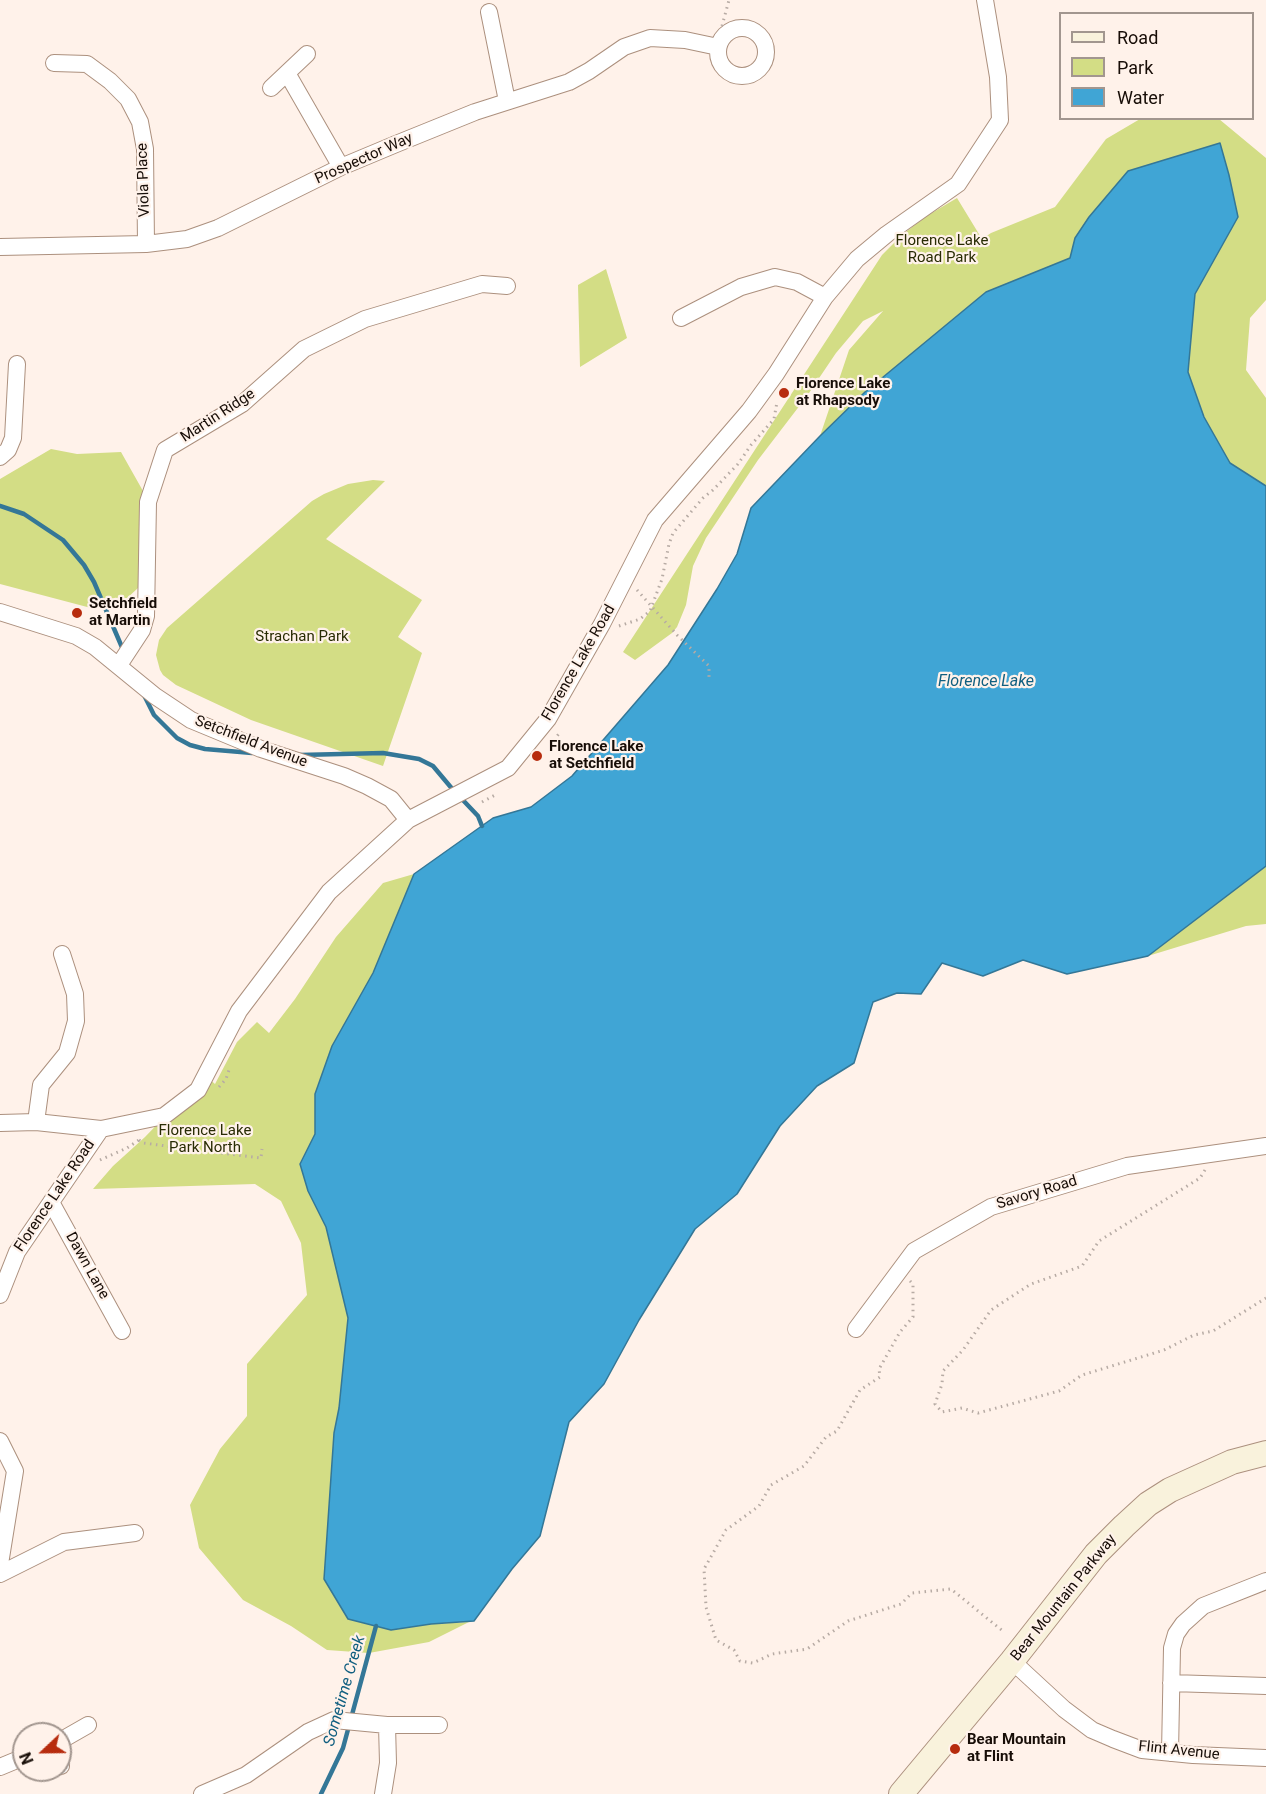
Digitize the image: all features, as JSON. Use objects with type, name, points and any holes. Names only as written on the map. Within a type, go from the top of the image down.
[{"type":"street","name":"Florence Lake Road","points":[[0,1295],[17,1252],[101,1128],[164,1116],[198,1090],[239,1011],[329,892],[408,820],[508,768],[549,719],[625,582],[656,520],[749,411],[776,374],[825,297],[857,259],[887,234],[957,184],[1000,120],[998,77],[985,0]]},
{"type":"street","points":[[489,12],[507,101]]},
{"type":"street","name":"Prospector Way","points":[[0,247],[146,244],[188,239],[218,228],[341,167],[475,112],[569,82],[624,47],[650,38],[685,40],[718,47]]},
{"type":"street","points":[[271,88],[306,54]]},
{"type":"street","name":"Viola Place","points":[[54,63],[87,64],[110,81],[128,99],[140,122],[145,149],[146,244]]},
{"type":"street","points":[[287,73],[341,167]]},
{"type":"street","points":[[681,318],[741,287],[775,277],[797,282],[825,297]]},
{"type":"street","name":"Martin Ridge","points":[[119,665],[142,630],[146,616],[148,502],[165,450],[242,404],[304,349],[365,319],[482,284],[507,286]]},
{"type":"street","points":[[0,457],[8,450],[13,438],[17,364]]},
{"type":"street","name":"Setchfield Avenue","points":[[0,612],[76,636],[119,665],[155,696],[192,720],[261,749],[344,776],[367,786],[391,799],[408,820]]},
{"type":"street","points":[[36,1122],[41,1085],[67,1053],[76,1021],[75,993],[62,954]]},
{"type":"street","points":[[0,1124],[36,1122],[101,1128]]},
{"type":"street","name":"Savory Road","points":[[856,1329],[914,1251],[991,1207],[1127,1166],[1266,1146]]},
{"type":"street","name":"Dawn Lane","points":[[51,1202],[122,1330]]},
{"type":"street","points":[[0,1441],[15,1471],[0,1563]]},
{"type":"street","name":"Bear Mountain Parkway","points":[[901,1794],[1012,1661],[1096,1554],[1148,1504],[1170,1490],[1232,1462],[1266,1453]]},
{"type":"street","points":[[0,1574],[64,1542],[135,1533]]},
{"type":"street","points":[[1170,1753],[1172,1648],[1176,1634],[1183,1624],[1203,1606],[1266,1581]]},
{"type":"street","name":"Flint Avenue","points":[[1012,1661],[1064,1709],[1092,1730],[1142,1750],[1266,1758]]},
{"type":"street","points":[[1171,1683],[1266,1686]]},
{"type":"street","points":[[202,1794],[246,1774],[308,1732],[334,1720],[387,1725],[439,1725]]},
{"type":"street","points":[[72,1734],[88,1725]]},
{"type":"street","points":[[383,1794],[388,1763],[387,1725]]},
{"type":"path","points":[[722,26],[729,0]]},
{"type":"path","points":[[625,582],[639,592],[676,635],[709,666],[709,679]]},
{"type":"path","points":[[139,1140],[143,1143],[261,1158],[262,1149]]},
{"type":"path","points":[[1216,1153],[1200,1178],[1099,1242],[1082,1266],[1030,1284],[991,1310],[963,1350],[943,1371],[942,1384],[935,1404],[942,1412],[962,1408],[978,1413],[1059,1391],[1082,1375],[1164,1350],[1194,1335],[1213,1330],[1266,1298]]},
{"type":"path","points":[[901,1269],[913,1284],[913,1317],[900,1332],[879,1369],[880,1377],[860,1390],[837,1431],[826,1437],[804,1466],[771,1485],[759,1506],[726,1530],[705,1569],[706,1607],[716,1641],[734,1650],[740,1661],[753,1663],[772,1654],[807,1649],[848,1621],[901,1604],[912,1593],[951,1589],[1004,1632]]},
{"type":"green space","name":"Florence Lake Road Park","points":[[1138,120],[1220,120],[1266,158],[1266,300],[1250,318],[1246,370],[1266,398],[1266,486],[1230,463],[1204,417],[1188,372],[1194,294],[1238,217],[1220,143],[1128,171],[1089,217],[1075,238],[1070,258],[986,292],[865,392],[820,436],[849,350],[883,311],[863,321],[836,353],[807,396],[758,460],[706,538],[693,566],[686,605],[677,627],[635,660],[623,652],[882,255],[925,217],[957,198],[982,239],[991,233],[1055,207],[1106,139]]},
{"type":"green space","points":[[606,269],[627,338],[580,367],[578,285]]},
{"type":"green space","points":[[51,449],[77,454],[121,452],[143,491],[138,588],[125,600],[112,607],[91,608],[0,584],[0,479]]},
{"type":"green space","name":"Strachan Park","points":[[373,480],[385,481],[326,539],[422,600],[398,637],[422,653],[383,766],[251,720],[176,685],[163,675],[156,655],[159,640],[167,628],[312,501],[348,484]]},
{"type":"green space","points":[[1266,866],[1266,924],[1246,926],[1148,956]]},
{"type":"green space","name":"Florence Lake Park North","points":[[414,874],[373,973],[332,1046],[315,1094],[315,1134],[300,1163],[308,1191],[326,1227],[348,1318],[339,1408],[334,1433],[324,1579],[348,1619],[391,1630],[431,1624],[469,1622],[429,1642],[369,1653],[327,1650],[291,1626],[243,1600],[199,1548],[190,1505],[220,1449],[247,1416],[247,1364],[307,1295],[301,1243],[281,1201],[255,1184],[93,1189],[113,1166],[145,1137],[205,1075],[215,1084],[237,1042],[257,1022],[269,1033],[295,999],[336,937],[383,883]]},
{"type":"water","name":"Florence Lake","points":[[1220,143],[1238,217],[1195,294],[1188,372],[1204,417],[1230,463],[1266,486],[1266,866],[1148,956],[1067,974],[1023,960],[983,976],[942,963],[921,994],[897,993],[873,1002],[854,1063],[817,1086],[780,1126],[737,1194],[695,1229],[639,1320],[604,1384],[569,1422],[540,1536],[512,1569],[474,1621],[391,1630],[348,1619],[324,1579],[334,1433],[339,1408],[348,1318],[326,1227],[308,1191],[300,1164],[315,1134],[315,1094],[332,1046],[373,973],[414,874],[493,818],[531,807],[572,776],[668,665],[737,554],[751,508],[865,392],[986,292],[1070,258],[1075,238],[1089,217],[1128,171]]},
{"type":"waterway","points":[[0,506],[24,514],[63,540],[84,565],[94,582],[124,652]]},
{"type":"waterway","points":[[144,695],[154,715],[177,738],[190,745],[205,749],[252,753]]},
{"type":"waterway","points":[[300,755],[383,753],[419,759],[433,766],[454,791]]},
{"type":"waterway","points":[[460,797],[478,816],[482,826]]},
{"type":"waterway","name":"Sometime Creek","points":[[321,1794],[343,1748],[376,1626]]},
{"type":"place","name":"Florence Lake at Rhapsody","points":[[784,393]]},
{"type":"place","name":"Setchfield at Martin","points":[[77,613]]},
{"type":"place","name":"Florence Lake at Setchfield","points":[[537,756]]},
{"type":"place","name":"Bear Mountain at Flint","points":[[955,1749]]}]
